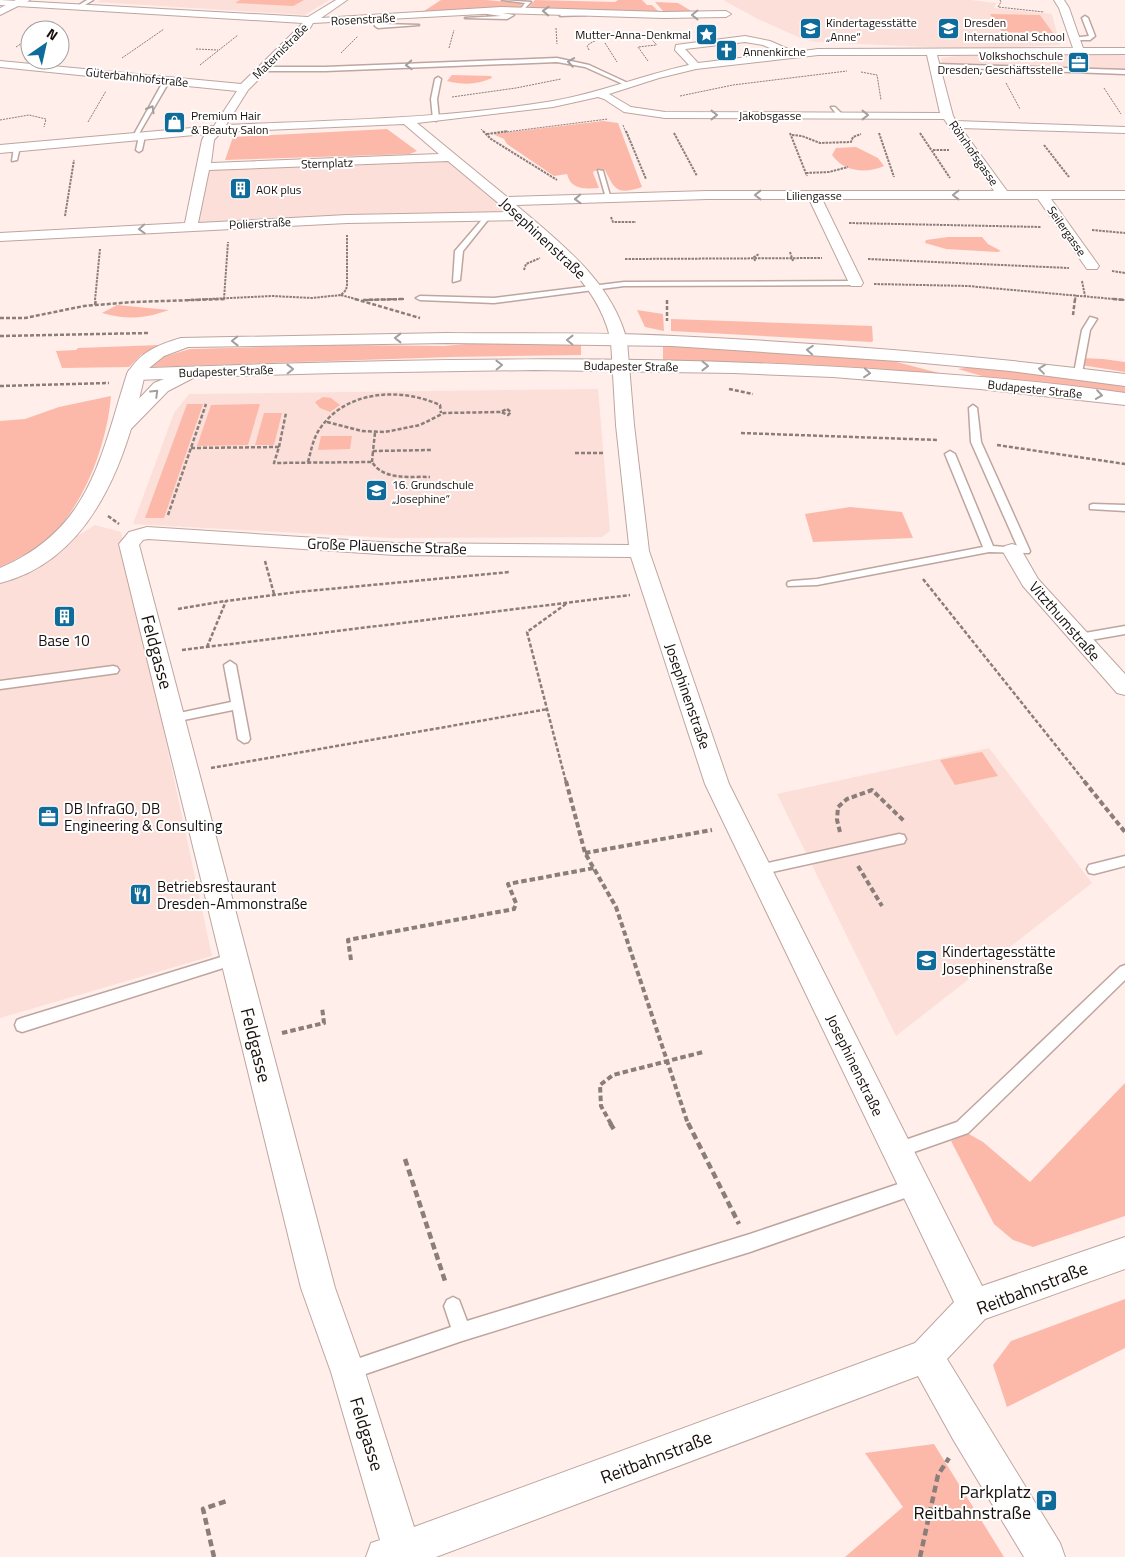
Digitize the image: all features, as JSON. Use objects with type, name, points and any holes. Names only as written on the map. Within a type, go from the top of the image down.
[{"type":"main road","points":[[0,2],[4,0]]},
{"type":"main road","points":[[0,12],[22,1]]},
{"type":"main road","name":"Budapester Straße","points":[[1125,380],[1078,373],[905,356],[711,343],[447,338],[187,342],[152,354],[141,364],[136,374],[450,365],[739,367],[859,373],[1125,399]]},
{"type":"main road","points":[[121,428],[161,387],[176,379],[205,371]]},
{"type":"main road","points":[[0,576],[40,557],[63,538],[80,520],[90,504],[121,428],[136,374]]},
{"type":"street","name":"Maternistraße","points":[[244,88],[261,69],[307,26],[309,21],[342,0]]},
{"type":"street","name":"Rosenstraße","points":[[0,2],[22,1],[78,7],[309,21],[522,10],[730,16],[710,5]]},
{"type":"street","points":[[1065,7],[1079,50]]},
{"type":"street","points":[[762,31],[818,52]]},
{"type":"street","points":[[696,66],[680,50],[680,47],[745,39],[757,40],[793,54]]},
{"type":"street","points":[[0,149],[16,153],[42,145],[218,129],[436,119],[553,104],[598,94],[656,75],[696,66],[793,54],[818,52],[1125,51]]},
{"type":"street","name":"Röhrhofsgasse","points":[[931,52],[951,120],[1004,196]]},
{"type":"street","name":"Güterbahnhofstraße","points":[[0,64],[244,88]]},
{"type":"street","points":[[0,72],[12,65]]},
{"type":"street","points":[[191,226],[208,140],[211,134],[218,129],[244,88]]},
{"type":"street","name":"Jakobsgasse","points":[[598,94],[633,112],[665,115],[837,112],[869,115],[906,115],[1029,126],[1125,130]]},
{"type":"street","name":"Josephinenstraße","points":[[407,121],[504,201],[578,267],[606,306],[616,328],[618,341],[639,550],[717,784],[974,1306]]},
{"type":"street","name":"Sternplatz","points":[[204,167],[450,157]]},
{"type":"street","name":"Liliengasse","points":[[504,201],[707,195],[1125,195]]},
{"type":"street","points":[[814,195],[856,283]]},
{"type":"street","name":"Seilergasse","points":[[1042,196],[1092,266]]},
{"type":"street","name":"Polierstraße","points":[[0,237],[347,219],[521,216]]},
{"type":"street","name":"Große Plauensche Straße","points":[[136,536],[147,533],[396,549],[639,550]]},
{"type":"street","name":"Feldgasse","points":[[136,536],[129,544],[186,772],[318,1288],[348,1372],[394,1554]]},
{"type":"street","name":"Vitzthumstraße","points":[[1012,550],[1030,582],[1125,688]]},
{"type":"street","name":"Reitbahnstraße","points":[[394,1554],[926,1356],[974,1306],[1125,1253]]},
{"type":"street","points":[[926,1356],[967,1428],[1046,1557]]},
{"type":"lane","points":[[78,7],[91,0]]},
{"type":"lane","points":[[504,0],[529,2],[522,10]]},
{"type":"lane","points":[[1065,7],[1093,15]]},
{"type":"lane","points":[[468,18],[507,17],[512,15],[487,13],[484,11]]},
{"type":"lane","points":[[562,15],[620,14]]},
{"type":"lane","points":[[1074,39],[1090,38],[1092,36],[1085,18]]},
{"type":"lane","points":[[376,19],[378,26],[416,25]]},
{"type":"lane","points":[[261,69],[325,69],[557,60],[577,62],[627,84]]},
{"type":"lane","points":[[935,66],[1125,72]]},
{"type":"lane","points":[[436,119],[434,99],[438,79]]},
{"type":"lane","points":[[139,150],[138,136],[167,80]]},
{"type":"lane","points":[[600,171],[609,198]]},
{"type":"lane","points":[[456,280],[459,251],[488,216]]},
{"type":"lane","points":[[420,298],[502,301],[547,296],[593,286],[633,284],[856,283]]},
{"type":"lane","points":[[1078,373],[1086,330],[1093,319]]},
{"type":"lane","points":[[792,584],[817,582],[989,549],[1025,550],[976,442],[973,408]]},
{"type":"lane","points":[[950,454],[989,549]]},
{"type":"lane","points":[[1093,507],[1125,508]]},
{"type":"lane","points":[[1079,638],[1125,630]]},
{"type":"lane","points":[[230,665],[244,739]]},
{"type":"lane","points":[[0,685],[113,670]]},
{"type":"lane","points":[[174,718],[239,705]]},
{"type":"lane","points":[[759,870],[899,839]]},
{"type":"lane","points":[[1094,869],[1125,861]]},
{"type":"lane","points":[[22,1024],[234,959]]},
{"type":"lane","points":[[897,1150],[962,1128],[1125,971]]},
{"type":"lane","points":[[348,1372],[462,1332],[750,1243],[916,1186]]},
{"type":"lane","points":[[453,1306],[462,1332]]},
{"type":"path","points":[[1000,0],[1001,2],[998,7],[1065,7]]},
{"type":"path","points":[[444,63],[459,12]]},
{"type":"path","points":[[325,69],[376,19]]},
{"type":"path","points":[[556,26],[557,60]]},
{"type":"path","points":[[100,74],[167,27]]},
{"type":"path","points":[[181,82],[239,34],[233,32]]},
{"type":"path","points":[[592,54],[588,46],[598,40],[623,34],[649,37]]},
{"type":"path","points":[[646,35],[657,45],[638,46],[656,75]]},
{"type":"path","points":[[434,99],[516,88],[619,65],[605,43]]},
{"type":"path","points":[[196,49],[219,50]]},
{"type":"path","points":[[672,97],[733,85],[851,71]]},
{"type":"path","points":[[858,71],[877,75],[883,115]]},
{"type":"path","points":[[62,234],[76,142],[116,75]]},
{"type":"path","points":[[1005,81],[1029,126],[1084,196]]},
{"type":"path","points":[[1101,84],[1125,119]]},
{"type":"path","points":[[1004,92],[1011,92]]},
{"type":"path","points":[[1102,93],[1108,93]]},
{"type":"path","points":[[1109,103],[1115,104]]},
{"type":"path","points":[[1010,104],[1017,104]]},
{"type":"path","points":[[487,134],[621,118],[633,112]]},
{"type":"path","points":[[467,114],[487,134],[559,182],[572,199]]},
{"type":"path","points":[[782,114],[814,195]]},
{"type":"path","points":[[0,120],[32,115],[45,117],[42,145]]},
{"type":"path","points":[[665,115],[707,195]]},
{"type":"path","points":[[869,115],[879,133],[897,184]]},
{"type":"path","points":[[906,115],[952,182]]},
{"type":"path","points":[[621,118],[621,123],[648,184]]},
{"type":"path","points":[[872,133],[879,133]]},
{"type":"path","points":[[790,134],[802,136],[820,143],[840,141],[846,143],[851,142],[853,137],[866,134]]},
{"type":"path","points":[[806,173],[829,172],[848,167]]},
{"type":"path","points":[[341,295],[346,290],[347,219]]},
{"type":"path","points":[[826,222],[1065,228],[1125,233]]},
{"type":"path","points":[[95,306],[102,231]]},
{"type":"path","points":[[224,300],[229,233]]},
{"type":"path","points":[[790,252],[792,260]]},
{"type":"path","points":[[750,254],[754,259]]},
{"type":"path","points":[[754,259],[759,254]]},
{"type":"path","points":[[524,270],[526,264],[547,256]]},
{"type":"path","points":[[625,259],[640,262],[843,258],[1080,268],[1092,266],[1125,273]]},
{"type":"path","points":[[856,283],[968,286],[1125,300]]},
{"type":"path","points":[[0,318],[25,318],[95,306],[133,302],[224,300],[272,296],[312,298],[341,295],[423,319]]},
{"type":"path","points":[[359,300],[420,298]]},
{"type":"path","points":[[0,336],[72,334]]},
{"type":"path","points":[[0,386],[82,383]]},
{"type":"path","points":[[308,462],[315,435],[333,413],[343,406],[384,396],[417,396],[432,400],[440,405],[441,413]]},
{"type":"path","points":[[166,520],[206,404]]},
{"type":"path","points":[[327,422],[347,429],[375,433],[405,430],[426,422],[441,413],[501,412]]},
{"type":"path","points":[[286,413],[274,463],[372,462]]},
{"type":"path","points":[[375,433],[372,462],[378,471],[393,476],[430,477]]},
{"type":"path","points":[[191,448],[279,447]]},
{"type":"path","points":[[373,451],[432,450]]},
{"type":"path","points":[[575,453],[607,453]]},
{"type":"path","points":[[90,504],[136,536]]},
{"type":"path","points":[[260,541],[274,594]]},
{"type":"path","points":[[178,609],[274,594],[452,579],[535,569],[534,550]]},
{"type":"path","points":[[911,564],[1125,832]]},
{"type":"path","points":[[156,653],[653,592]]},
{"type":"path","points":[[206,647],[226,601]]},
{"type":"path","points":[[566,604],[527,632],[585,853],[616,908],[690,1130],[750,1243]]},
{"type":"path","points":[[186,772],[548,709]]},
{"type":"path","points":[[585,853],[738,826]]},
{"type":"path","points":[[352,960],[348,940],[514,909],[516,903],[508,884],[594,868]]},
{"type":"path","points":[[255,1039],[324,1023],[322,1007]]},
{"type":"path","points":[[615,1131],[601,1106],[600,1085],[612,1075],[703,1052]]},
{"type":"path","points":[[405,1159],[453,1306]]},
{"type":"path","points":[[920,1557],[938,1475],[967,1428]]},
{"type":"path","points":[[214,1557],[203,1509],[227,1501]]},
{"type":"shaded area","points":[[101,0],[329,0],[305,15],[97,2]]},
{"type":"shaded area","points":[[240,0],[304,0],[293,6],[235,3]]},
{"type":"shaded area","points":[[441,0],[486,0],[523,3],[519,9],[421,13]]},
{"type":"shaded area","points":[[535,0],[615,2],[618,0],[642,0],[647,5],[652,5],[658,11],[654,13],[528,8]]},
{"type":"shaded area","name":"Dresden International School","points":[[723,0],[970,0],[996,3],[994,8],[1052,14],[1060,45],[973,49],[816,42],[803,39],[758,19]]},
{"type":"shaded area","points":[[655,2],[678,3],[693,12],[665,13]]},
{"type":"shaded area","points":[[990,14],[1040,15],[1053,33],[1002,32]]},
{"type":"shaded area","points":[[1125,55],[1125,74],[944,68],[941,58],[957,56]]},
{"type":"shaded area","points":[[452,75],[491,76],[492,78],[470,84],[447,81]]},
{"type":"shaded area","points":[[603,121],[618,123],[642,187],[622,191],[615,187],[605,170],[594,171],[593,173],[599,188],[575,186],[567,174],[554,176],[507,144],[504,139],[493,134]]},
{"type":"shaded area","points":[[387,129],[417,151],[410,154],[225,160],[233,137]]},
{"type":"shaded area","points":[[856,147],[878,158],[884,166],[863,171],[856,170],[843,165],[832,155],[836,148]]},
{"type":"shaded area","points":[[450,157],[521,216],[191,226],[204,167]]},
{"type":"shaded area","points":[[948,237],[982,237],[988,244],[1001,251],[946,249],[925,243],[926,240]]},
{"type":"shaded area","points":[[117,305],[169,310],[136,318],[102,313]]},
{"type":"shaded area","points":[[637,310],[663,314],[664,331],[645,327]]},
{"type":"shaded area","points":[[671,319],[872,326],[873,341],[671,331]]},
{"type":"shaded area","points":[[488,342],[581,344],[581,355],[451,357],[148,367],[159,358],[190,349],[342,345],[444,346]]},
{"type":"shaded area","points":[[160,345],[141,355],[129,367],[62,368],[56,351],[76,350],[78,348]]},
{"type":"shaded area","points":[[663,346],[877,357],[947,375],[663,360]]},
{"type":"shaded area","points":[[1082,358],[1125,362],[1125,372],[1081,365]]},
{"type":"shaded area","points":[[972,365],[1125,383],[1125,395],[992,379],[958,369],[971,367]]},
{"type":"shaded area","name":"16. Grundschule „Josephine“","points":[[598,389],[610,531],[602,537],[392,538],[133,524],[174,413],[189,394]]},
{"type":"shaded area","points":[[111,396],[109,415],[99,454],[72,511],[60,527],[41,544],[0,567],[0,421],[25,419],[59,407]]},
{"type":"shaded area","points":[[323,397],[331,398],[340,405],[330,412],[320,408],[315,402]]},
{"type":"shaded area","points":[[187,404],[203,404],[164,518],[145,518]]},
{"type":"shaded area","points":[[260,404],[248,445],[197,446],[211,405]]},
{"type":"shaded area","points":[[264,413],[282,413],[274,445],[255,445]]},
{"type":"shaded area","points":[[321,436],[352,436],[350,449],[318,450]]},
{"type":"shaded area","points":[[850,507],[902,512],[913,538],[813,542],[805,514]]},
{"type":"shaded area","points":[[95,525],[121,532],[212,956],[0,1018],[0,584]]},
{"type":"shaded area","name":"Kindertagesstätte Josephinenstraße","points":[[989,748],[1092,883],[896,1036],[777,794]]},
{"type":"shaded area","points":[[982,752],[998,776],[955,785],[940,760]]},
{"type":"shaded area","points":[[1125,1083],[1125,1216],[1033,1247],[1013,1240],[994,1224],[951,1141],[967,1133],[983,1142],[1030,1182]]},
{"type":"shaded area","points":[[1125,1299],[1125,1348],[1007,1407],[993,1365],[1011,1341]]},
{"type":"shaded area","points":[[934,1444],[1004,1557],[845,1557],[903,1507],[865,1453]]},
{"type":"place","name":"Kindertagesstätte „Anne“","points":[[810,29]]},
{"type":"place","name":"Dresden International School","points":[[948,29]]},
{"type":"place","name":"Mutter-Anna-Denkmal","points":[[707,34]]},
{"type":"place","name":"Annenkirche","points":[[727,51]]},
{"type":"place","name":"Volkshochschule Dresden, Geschäftsstelle","points":[[1079,62]]},
{"type":"place","name":"Premium Hair & Beauty Salon","points":[[175,122]]},
{"type":"place","name":"AOK plus","points":[[240,189]]},
{"type":"place","name":"16. Grundschule „Josephine“","points":[[376,491]]},
{"type":"place","name":"Base 10","points":[[64,617]]},
{"type":"place","name":"DB InfraGO, DB Engineering & Consulting","points":[[48,817]]},
{"type":"place","name":"Betriebsrestaurant Dresden-Ammonstraße","points":[[141,895]]},
{"type":"place","name":"Kindertagesstätte Josephinenstraße","points":[[926,960]]},
{"type":"place","name":"Parkplatz Reitbahnstraße","points":[[1047,1501]]}]
